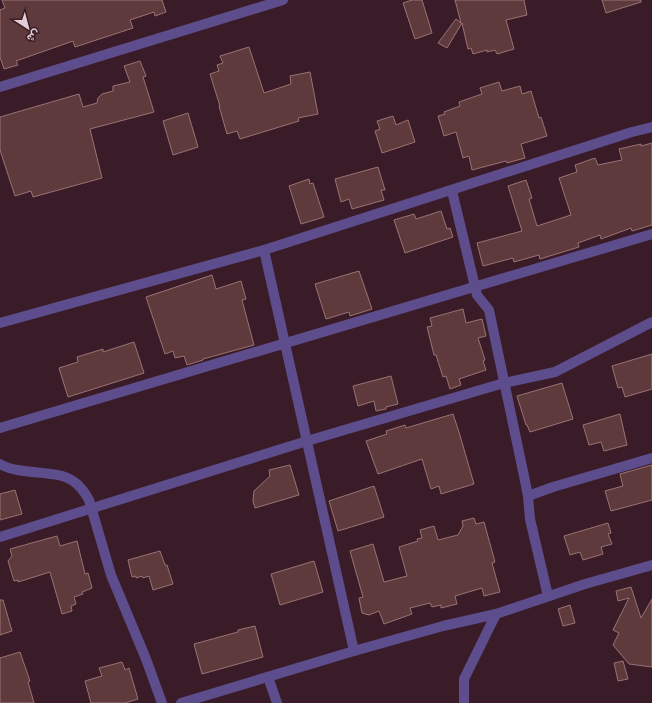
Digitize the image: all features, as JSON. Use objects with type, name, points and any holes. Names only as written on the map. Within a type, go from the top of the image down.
[{"type":"street","points":[[0,87],[282,0]]},
{"type":"street","points":[[0,323],[264,250],[652,127]]},
{"type":"street","points":[[452,191],[476,295],[489,310],[504,383],[514,422],[528,496],[530,519],[548,596]]},
{"type":"street","points":[[0,428],[652,234]]},
{"type":"street","points":[[264,250],[354,651]]},
{"type":"street","points":[[0,537],[307,441],[504,383],[555,372],[652,322]]},
{"type":"street","points":[[528,496],[553,487],[652,458]]},
{"type":"street","points":[[0,464],[6,468],[26,472],[64,476],[73,480],[83,489],[89,500],[111,575],[146,659],[162,703]]},
{"type":"street","points":[[181,703],[354,651],[443,626],[496,614],[548,596],[652,565]]},
{"type":"street","points":[[464,703],[464,679],[496,614]]},
{"type":"street","points":[[268,677],[277,703]]},
{"type":"building","points":[[2,0],[162,0],[166,12],[155,16],[154,12],[130,20],[133,28],[75,47],[73,41],[16,61],[18,65],[4,69],[0,57],[0,10],[5,8]]},
{"type":"building","points":[[412,0],[422,0],[432,33],[415,39],[403,3]]},
{"type":"building","points":[[455,0],[524,0],[527,15],[506,20],[514,49],[497,54],[495,50],[487,52],[487,50],[473,54],[471,48],[468,49],[462,23],[447,48],[438,43],[456,19],[461,23]]},
{"type":"building","points":[[602,0],[641,0],[641,2],[606,13]]},
{"type":"building","points":[[249,47],[264,93],[291,84],[290,76],[310,72],[318,114],[298,118],[299,121],[240,139],[237,131],[227,134],[210,74],[219,71],[217,65],[223,63],[220,56]]},
{"type":"building","points":[[140,61],[146,76],[143,77],[154,112],[90,129],[102,178],[33,197],[31,191],[15,196],[0,150],[0,117],[79,94],[83,107],[97,103],[98,98],[102,94],[113,91],[113,86],[130,82],[124,66]]},
{"type":"building","points":[[499,82],[502,91],[520,86],[522,94],[531,91],[539,118],[541,117],[547,136],[521,144],[525,158],[507,163],[506,161],[472,170],[469,156],[463,158],[456,132],[444,136],[438,116],[460,106],[459,102],[482,94],[480,88]]},
{"type":"building","points":[[188,113],[198,147],[173,155],[163,121]]},
{"type":"building","points":[[393,116],[396,125],[408,120],[415,142],[382,153],[375,131],[380,129],[377,121]]},
{"type":"building","points":[[652,143],[652,225],[632,231],[631,228],[601,239],[600,235],[578,243],[579,247],[540,259],[539,255],[514,262],[513,258],[483,266],[477,243],[522,231],[508,186],[526,180],[532,198],[529,199],[537,226],[571,215],[559,178],[577,172],[575,165],[595,158],[598,165],[622,160],[619,149]]},
{"type":"building","points":[[378,167],[385,190],[381,190],[384,200],[352,209],[349,199],[341,202],[335,179]]},
{"type":"building","points":[[309,179],[310,184],[313,183],[324,217],[301,224],[289,186]]},
{"type":"building","points":[[441,211],[447,229],[450,228],[453,237],[405,253],[394,220],[414,214],[416,219]]},
{"type":"building","points":[[359,271],[372,309],[350,316],[349,312],[326,319],[315,284]]},
{"type":"building","points":[[212,275],[216,289],[241,281],[246,299],[242,300],[254,345],[187,365],[184,356],[175,358],[173,351],[165,354],[146,297]]},
{"type":"building","points":[[463,309],[466,323],[482,319],[486,336],[478,338],[485,360],[483,361],[486,370],[459,379],[461,385],[450,389],[446,376],[443,377],[436,355],[434,355],[427,327],[432,326],[430,318]]},
{"type":"building","points":[[134,342],[144,373],[68,397],[59,368],[78,362],[77,357],[103,349],[103,352]]},
{"type":"building","points":[[652,354],[652,389],[625,397],[622,387],[618,388],[612,366]]},
{"type":"building","points":[[391,376],[398,404],[376,411],[374,401],[358,406],[353,386]]},
{"type":"building","points":[[562,383],[573,419],[530,432],[526,425],[517,396]]},
{"type":"building","points":[[453,414],[474,484],[441,494],[439,486],[431,489],[422,459],[378,474],[366,441],[387,434],[386,431],[405,425],[406,428]]},
{"type":"building","points":[[620,414],[627,445],[604,451],[601,442],[589,445],[583,425]]},
{"type":"building","points":[[290,465],[299,495],[255,508],[253,501],[254,491],[270,476],[269,470]]},
{"type":"building","points":[[652,465],[652,500],[611,511],[605,491],[623,486],[620,474]]},
{"type":"building","points":[[374,486],[384,517],[338,531],[329,501]]},
{"type":"building","points":[[15,490],[22,514],[0,520],[0,494]]},
{"type":"building","points":[[474,518],[476,524],[484,522],[495,562],[492,563],[500,592],[484,596],[482,588],[455,596],[457,604],[441,608],[441,605],[432,607],[430,603],[410,608],[412,614],[384,624],[379,611],[369,615],[362,613],[359,598],[363,597],[350,551],[373,544],[384,582],[407,576],[399,547],[418,541],[417,539],[422,538],[420,530],[434,526],[438,540],[458,535],[463,526],[462,521]]},
{"type":"building","points":[[608,523],[611,533],[608,534],[612,544],[601,547],[603,554],[583,560],[580,552],[570,555],[564,536]]},
{"type":"building","points":[[57,536],[60,546],[77,541],[85,574],[88,573],[92,588],[82,592],[83,594],[74,597],[76,604],[71,606],[72,611],[62,614],[50,572],[18,582],[18,580],[14,581],[8,561],[12,556],[10,549]]},
{"type":"building","points":[[160,551],[165,565],[167,565],[173,584],[153,590],[149,576],[143,578],[142,576],[136,578],[136,576],[132,577],[128,560]]},
{"type":"building","points":[[314,561],[323,592],[280,605],[271,574]]},
{"type":"building","points":[[631,587],[641,618],[652,599],[652,667],[629,664],[613,645],[619,633],[613,630],[629,598],[618,601],[616,591]]},
{"type":"building","points":[[0,600],[3,600],[12,631],[0,635]]},
{"type":"building","points":[[570,605],[575,623],[563,626],[558,609]]},
{"type":"building","points":[[255,626],[263,657],[202,674],[194,644]]},
{"type":"building","points":[[20,652],[30,681],[28,682],[34,703],[0,703],[0,658]]},
{"type":"building","points":[[623,661],[628,679],[618,681],[614,663]]},
{"type":"building","points":[[122,662],[125,670],[129,668],[138,699],[125,703],[91,703],[85,681],[102,676],[99,668]]}]
